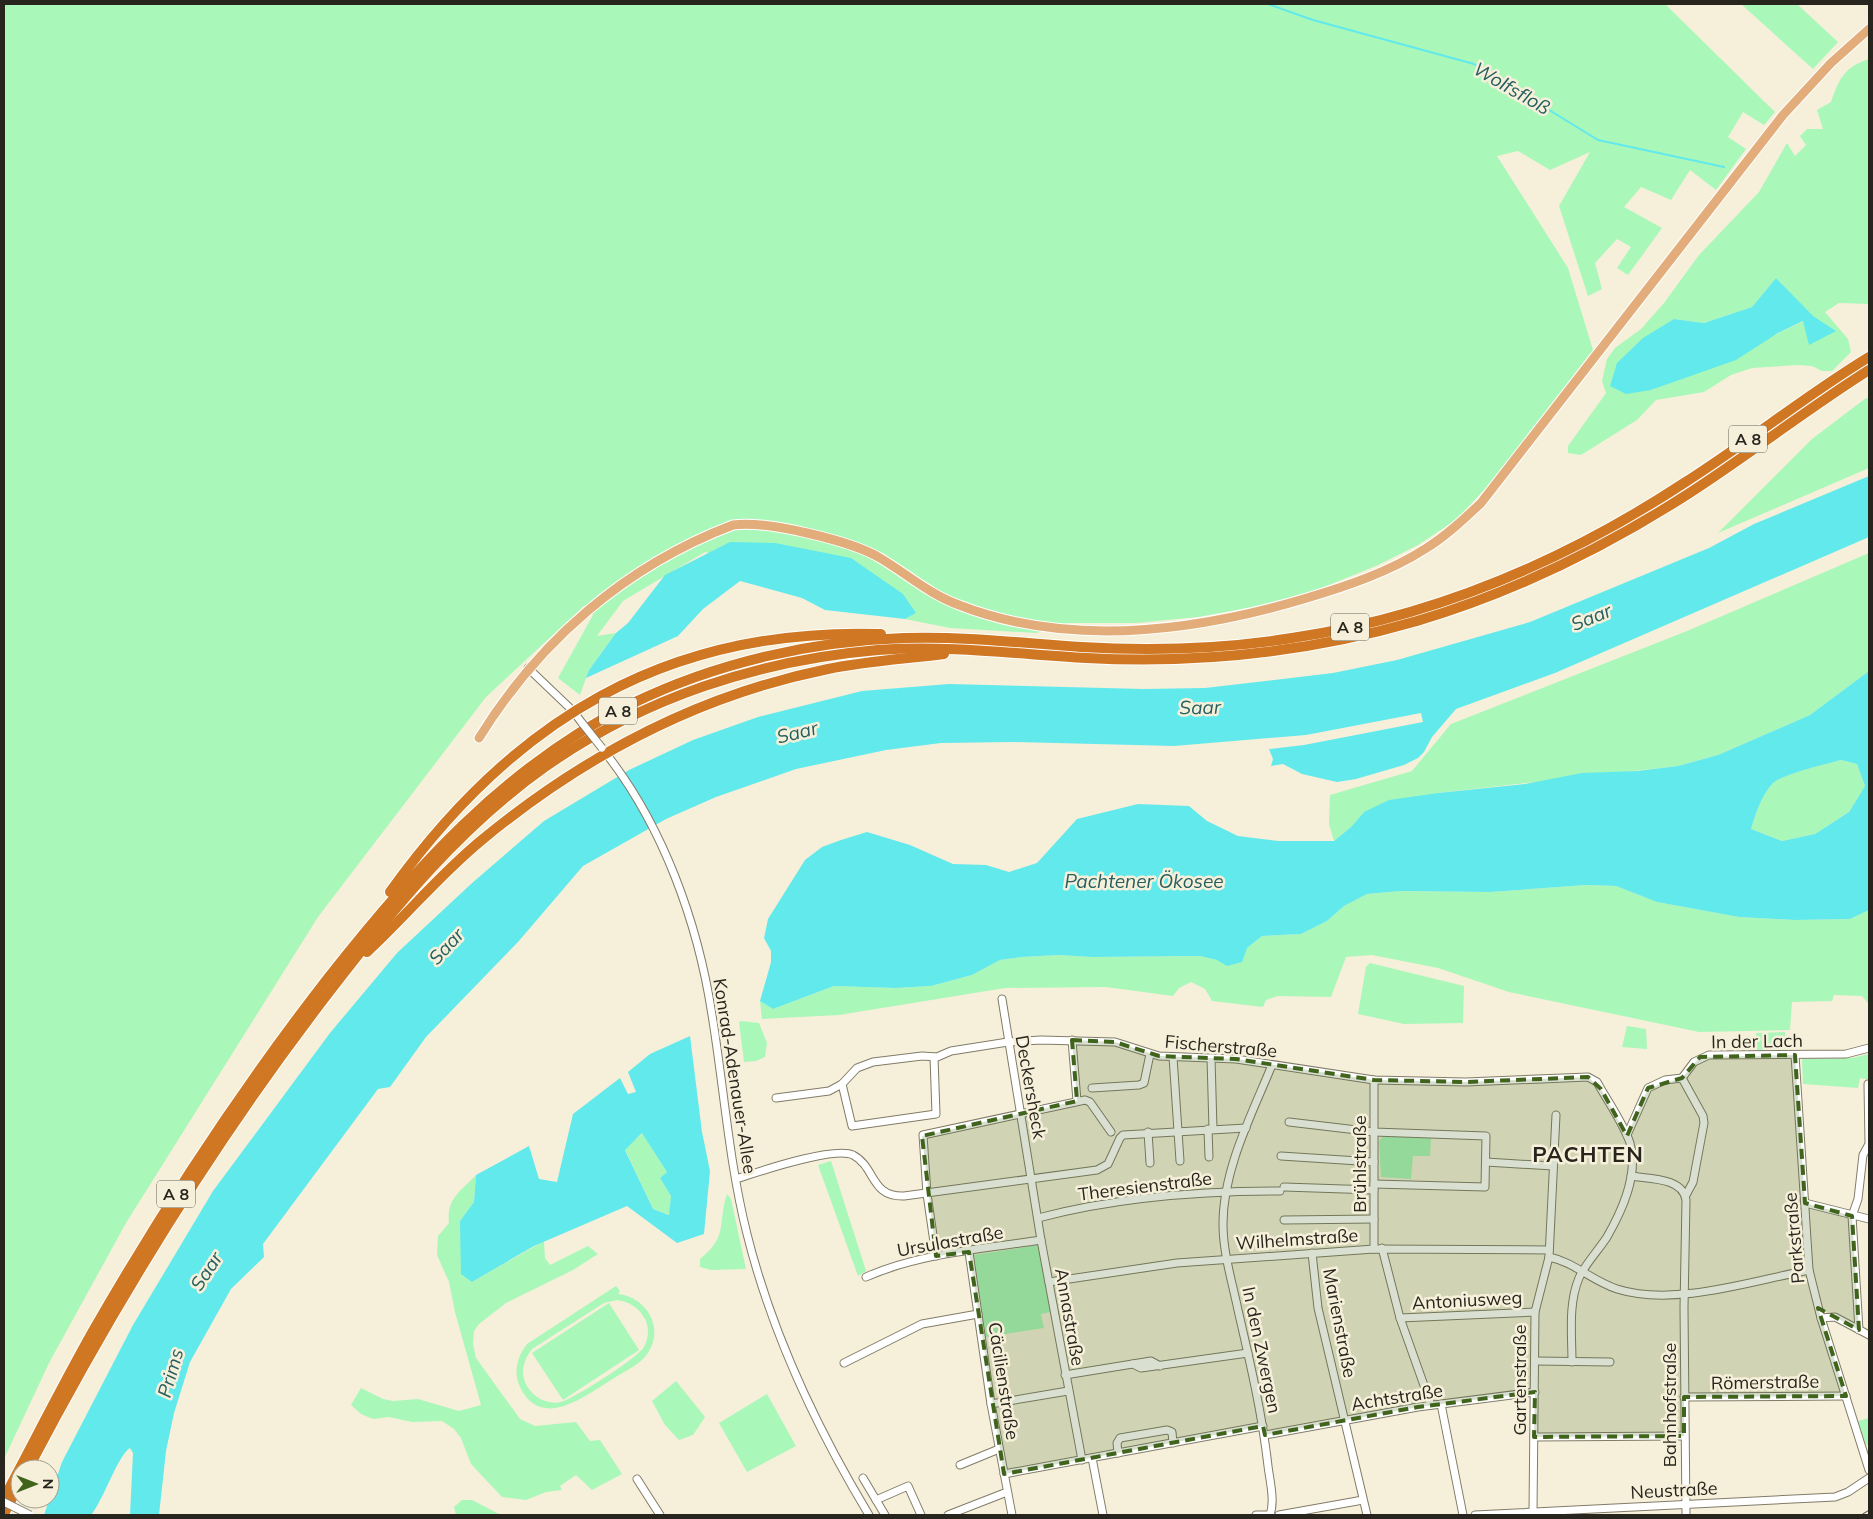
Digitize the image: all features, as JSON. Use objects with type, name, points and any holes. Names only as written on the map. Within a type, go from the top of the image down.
[{"type":"highway","name":"A 8","points":[[33,1459],[94,1345],[175,1211],[270,1072],[343,974],[420,880],[475,824],[544,768],[586,741],[635,714],[714,682],[808,659],[876,650],[967,650],[1131,659],[1206,658],[1292,649],[1379,631],[1451,610],[1520,585],[1602,539],[1626,519],[1688,481],[1869,357]]},
{"type":"highway","name":"A 8","points":[[4,1498],[92,1332],[168,1206],[266,1061],[361,936],[414,874],[489,799],[565,741],[630,705],[693,678],[767,657],[806,649],[875,640],[950,639],[1131,649],[1206,647],[1291,638],[1377,621],[1448,600],[1631,529],[1694,490],[1869,370]]},
{"type":"highway","points":[[361,936],[400,879],[461,804],[508,758],[572,711],[617,686],[680,660],[752,642],[854,634],[950,639]]},
{"type":"highway","points":[[343,974],[439,878],[483,839],[536,798],[605,752],[686,712],[801,675],[861,663],[967,650]]},
{"type":"highway","points":[[4,1514],[10,1502]]},
{"type":"main road","points":[[479,738],[528,668],[588,609],[628,578],[711,534],[742,524],[777,527],[859,549],[880,558],[933,594],[961,606],[1003,619],[1067,628],[1146,628],[1233,617],[1334,590],[1406,560],[1443,537],[1481,504],[1783,115],[1831,63],[1869,29]]},
{"type":"street","name":"Konrad-Adenauer-Allee","points":[[528,668],[582,723],[605,752],[637,800],[657,839],[684,905],[701,961],[712,1013],[736,1179],[746,1233],[775,1327],[806,1400],[869,1515]]},
{"type":"street","name":"Deckersheck","points":[[1002,998],[1032,1180]]},
{"type":"street","points":[[1072,1040],[1077,1101]]},
{"type":"street","name":"Fischerstraße","points":[[776,1098],[829,1091],[842,1084],[849,1074],[865,1064],[922,1056],[934,1057],[951,1051],[1008,1042],[1072,1040],[1115,1042],[1130,1045],[1150,1054],[1173,1057],[1212,1058],[1374,1080],[1466,1082],[1588,1077],[1597,1082],[1627,1135]]},
{"type":"street","name":"In der Lach","points":[[1682,1078],[1694,1062],[1709,1055],[1846,1054],[1869,1048]]},
{"type":"street","points":[[1092,1088],[1139,1085],[1144,1083],[1150,1054]]},
{"type":"street","name":"Parkstraße","points":[[1795,1055],[1809,1270],[1821,1318],[1869,1470]]},
{"type":"street","points":[[842,1084],[852,1126],[936,1114],[934,1057]]},
{"type":"street","points":[[1173,1057],[1180,1161]]},
{"type":"street","points":[[1209,1157],[1212,1058]]},
{"type":"street","name":"In den Zwergen","points":[[1270,1515],[1272,1497],[1265,1435],[1227,1260],[1223,1224],[1226,1191],[1246,1128],[1272,1065]]},
{"type":"street","points":[[1572,1362],[1572,1312],[1578,1280],[1619,1214],[1631,1176],[1632,1155],[1627,1135],[1648,1088],[1665,1080],[1682,1078],[1703,1116],[1704,1123],[1693,1182],[1686,1194],[1674,1184],[1631,1176]]},
{"type":"street","name":"Brühlstraße","points":[[1374,1080],[1374,1219],[1378,1248],[1431,1406]]},
{"type":"street","points":[[1859,1330],[1852,1216],[1858,1199],[1863,1155],[1869,1144],[1866,1084]]},
{"type":"street","points":[[936,1256],[927,1194],[922,1136],[937,1131],[1085,1100],[1090,1102],[1111,1132]]},
{"type":"street","name":"Gartenstraße","points":[[1533,1512],[1535,1312],[1549,1253],[1556,1114]]},
{"type":"street","points":[[1226,1191],[1374,1187],[1485,1187],[1486,1136],[1374,1132],[1289,1122]]},
{"type":"street","points":[[736,1179],[835,1153],[847,1153],[858,1159],[877,1186],[886,1194],[898,1196],[927,1194],[1103,1168],[1108,1164],[1123,1135],[1179,1130],[1246,1128]]},
{"type":"street","points":[[1148,1132],[1150,1164]]},
{"type":"street","points":[[1281,1156],[1374,1162]]},
{"type":"street","points":[[1486,1162],[1553,1166]]},
{"type":"street","name":"Annastraße","points":[[1032,1180],[1065,1375],[1082,1460]]},
{"type":"street","name":"Theresienstraße","points":[[1038,1218],[1113,1202],[1226,1191]]},
{"type":"street","name":"Bahnhofstraße","points":[[1686,1194],[1684,1295],[1686,1515]]},
{"type":"street","points":[[1805,1203],[1869,1219]]},
{"type":"street","points":[[1284,1220],[1374,1219]]},
{"type":"street","name":"Ursulastraße","points":[[866,1277],[906,1262],[1041,1240]]},
{"type":"street","name":"Wilhelmstraße","points":[[1049,1282],[1133,1268],[1378,1248],[1549,1253],[1618,1289],[1664,1295],[1684,1295],[1809,1270]]},
{"type":"street","name":"Cäcilienstraße","points":[[969,1252],[991,1404],[1012,1515]]},
{"type":"street","name":"Marienstraße","points":[[1312,1253],[1318,1308],[1367,1515]]},
{"type":"street","name":"Antoniusweg","points":[[1400,1318],[1535,1312]]},
{"type":"street","points":[[844,1363],[922,1324],[978,1314]]},
{"type":"street","points":[[1821,1318],[1835,1317],[1869,1334]]},
{"type":"street","points":[[1065,1375],[1132,1364],[1141,1368],[1248,1353]]},
{"type":"street","points":[[1535,1361],[1610,1362]]},
{"type":"street","points":[[991,1404],[1068,1391]]},
{"type":"street","name":"Achtstraße","points":[[1265,1435],[1441,1404],[1535,1392]]},
{"type":"street","name":"Römerstraße","points":[[1684,1398],[1846,1396]]},
{"type":"street","points":[[1441,1404],[1463,1515]]},
{"type":"street","points":[[1004,1474],[1263,1426]]},
{"type":"street","points":[[1118,1453],[1117,1442],[1120,1438],[1167,1430],[1172,1432],[1174,1443]]},
{"type":"street","points":[[1534,1437],[1684,1436]]},
{"type":"street","points":[[960,1464],[999,1449]]},
{"type":"street","points":[[1092,1458],[1103,1515]]},
{"type":"street","points":[[864,1478],[885,1515]]},
{"type":"street","name":"Neustraße","points":[[1475,1515],[1835,1497],[1848,1492],[1869,1478]]},
{"type":"street","points":[[637,1479],[660,1515]]},
{"type":"street","points":[[876,1500],[908,1486],[921,1515]]},
{"type":"street","points":[[948,1515],[1008,1492]]},
{"type":"street","points":[[1279,1515],[1363,1500]]},
{"type":"street","points":[[4,1502],[30,1515]]},
{"type":"street","points":[[1256,1515],[1270,1515]]},
{"type":"highlighted area","points":[[1072,1040],[1115,1042],[1159,1056],[1236,1059],[1374,1080],[1466,1082],[1588,1077],[1601,1089],[1627,1136],[1648,1088],[1682,1078],[1700,1057],[1795,1055],[1805,1203],[1852,1216],[1859,1330],[1818,1308],[1846,1396],[1684,1397],[1684,1436],[1534,1437],[1535,1392],[1418,1407],[1265,1435],[1263,1426],[1004,1474],[969,1252],[936,1256],[922,1136],[1077,1101]]},
{"type":"green space","points":[[4,4],[1665,4],[1775,112],[1764,125],[1743,112],[1728,137],[1746,149],[1716,190],[1690,170],[1671,200],[1641,187],[1624,207],[1662,228],[1628,275],[1617,268],[1631,247],[1617,239],[1595,263],[1602,289],[1588,296],[1559,206],[1590,152],[1550,170],[1518,151],[1497,156],[1568,268],[1593,350],[1493,480],[1457,519],[1418,545],[1376,566],[1319,589],[1259,606],[1198,617],[1136,623],[1068,623],[1036,633],[950,628],[905,619],[916,613],[705,552],[623,601],[597,636],[616,633],[589,670],[580,695],[558,678],[593,615],[584,606],[486,697],[318,917],[126,1223],[49,1363],[4,1459]]},
{"type":"green space","points":[[1741,4],[1797,4],[1838,42],[1813,69]]},
{"type":"green space","points":[[1869,59],[1869,304],[1839,303],[1825,312],[1848,339],[1851,352],[1832,371],[1822,371],[1812,366],[1798,365],[1752,368],[1731,375],[1704,392],[1656,400],[1637,420],[1581,455],[1568,453],[1568,446],[1606,393],[1602,381],[1607,359],[1615,348],[1641,329],[1664,303],[1699,255],[1759,192],[1787,143],[1795,156],[1806,145],[1800,136],[1807,129],[1823,129],[1817,110],[1831,102],[1840,80],[1848,70]],"holes":[[[1776,278],[1813,317],[1836,331],[1804,321],[1688,376],[1651,390],[1674,319],[1704,323],[1752,307]]]},
{"type":"green space","points":[[1866,398],[1869,399],[1869,468],[1718,533],[1812,439]]},
{"type":"green space","points":[[1869,553],[1869,671],[1810,715],[1718,755],[1678,766],[1438,793],[1364,812],[1351,827],[1334,841],[1329,824],[1330,795],[1412,771],[1451,724],[1687,631]]},
{"type":"green space","points":[[1841,760],[1857,764],[1865,786],[1849,812],[1815,834],[1782,841],[1751,829],[1762,799],[1773,783],[1795,773]]},
{"type":"green space","points":[[1586,885],[1616,886],[1657,902],[1739,917],[1795,920],[1850,919],[1869,910],[1869,1002],[1862,996],[1834,995],[1832,1001],[1792,1002],[1790,1030],[1699,1032],[1509,992],[1438,968],[1372,955],[1346,957],[1331,997],[1278,996],[1266,1000],[1263,1007],[1212,1001],[1205,989],[1191,982],[1179,988],[1173,996],[1106,987],[1005,988],[839,1015],[762,1019],[760,1001],[773,1009],[834,986],[895,988],[931,986],[972,975],[1000,960],[1022,957],[1059,955],[1092,957],[1200,956],[1217,960],[1247,948],[1262,936],[1301,934],[1327,921],[1344,906],[1367,894],[1401,891],[1490,892]]},
{"type":"green space","points":[[1370,963],[1464,986],[1463,1023],[1404,1024],[1358,1014],[1366,967]]},
{"type":"green space","points":[[739,1022],[759,1023],[767,1043],[765,1057],[756,1061],[744,1062]]},
{"type":"green space","points":[[1627,1026],[1646,1029],[1647,1049],[1622,1047]]},
{"type":"green space","points":[[1785,1032],[1786,1049],[1757,1050],[1756,1033]]},
{"type":"green space","points":[[1869,1054],[1869,1080],[1860,1078],[1858,1088],[1803,1084],[1802,1059],[1852,1058]]},
{"type":"green space","points":[[643,1133],[667,1172],[660,1178],[671,1196],[670,1215],[653,1209],[625,1149]]},
{"type":"green space","points":[[1383,1136],[1431,1138],[1430,1156],[1413,1156],[1411,1179],[1381,1177],[1379,1141]]},
{"type":"green space","points":[[831,1161],[866,1271],[858,1276],[818,1165]]},
{"type":"green space","points":[[476,1175],[474,1202],[460,1221],[472,1282],[544,1241],[545,1258],[550,1265],[588,1246],[598,1254],[573,1270],[506,1303],[479,1324],[474,1331],[473,1344],[476,1358],[520,1419],[535,1426],[576,1422],[590,1441],[600,1440],[622,1474],[592,1490],[576,1475],[560,1486],[562,1490],[546,1492],[526,1500],[502,1497],[471,1464],[461,1438],[454,1429],[442,1421],[412,1422],[389,1417],[373,1419],[361,1414],[351,1405],[361,1388],[383,1399],[393,1401],[418,1399],[459,1411],[481,1405],[455,1312],[449,1282],[437,1255],[438,1236],[449,1223],[452,1201]]},
{"type":"green space","points":[[727,1194],[731,1199],[746,1269],[711,1270],[700,1267],[700,1259],[709,1251],[719,1236]]},
{"type":"green space","points":[[1038,1245],[1051,1312],[1041,1314],[1044,1328],[986,1337],[974,1255]]},
{"type":"green space","points":[[616,1286],[620,1291],[618,1294],[628,1296],[644,1307],[650,1315],[653,1324],[653,1343],[641,1361],[589,1394],[564,1406],[539,1407],[529,1400],[520,1387],[517,1365],[527,1344]],"holes":[[[617,1300],[639,1310],[647,1323],[647,1339],[644,1347],[639,1352],[605,1378],[561,1402],[545,1401],[532,1393],[523,1375],[525,1361],[532,1349],[604,1303]]]},
{"type":"green space","points":[[609,1303],[639,1350],[563,1400],[532,1353]]},
{"type":"green space","points":[[676,1381],[705,1417],[693,1435],[679,1440],[665,1425],[652,1401]]},
{"type":"green space","points":[[767,1394],[796,1446],[747,1472],[719,1423]]},
{"type":"green space","points":[[1869,1418],[1869,1444],[1866,1445],[1858,1421]]},
{"type":"green space","points":[[462,1500],[472,1500],[501,1515],[456,1515],[454,1507]]},
{"type":"water","points":[[1776,278],[1813,316],[1836,331],[1809,345],[1803,321],[1778,333],[1736,360],[1651,390],[1626,394],[1610,386],[1617,363],[1643,338],[1674,319],[1704,323],[1752,307]]},
{"type":"water","points":[[1869,476],[1869,537],[1555,673],[1456,709],[1432,737],[1424,752],[1418,758],[1404,765],[1356,779],[1337,782],[1302,774],[1283,764],[1271,766],[1273,759],[1269,749],[1304,745],[1423,722],[1421,713],[1306,735],[1174,746],[1012,742],[941,743],[886,750],[796,769],[716,797],[666,819],[583,866],[518,942],[426,1037],[390,1087],[378,1089],[263,1244],[264,1257],[231,1289],[190,1362],[174,1413],[166,1451],[159,1515],[130,1515],[133,1453],[130,1448],[125,1452],[91,1515],[44,1515],[46,1509],[60,1509],[60,1468],[62,1462],[133,1325],[213,1191],[330,1033],[397,953],[471,884],[544,821],[629,770],[693,740],[758,717],[862,691],[949,684],[1144,689],[1205,688],[1333,673],[1397,660],[1530,622],[1709,548],[1754,524]]},
{"type":"water","points":[[730,542],[775,543],[851,558],[903,594],[916,613],[905,619],[825,610],[802,598],[740,581],[703,609],[678,636],[586,678],[589,670],[616,633],[628,623],[665,575]]},
{"type":"water","name":"Pachtener Ökosee","points":[[1869,671],[1869,910],[1850,919],[1795,920],[1739,917],[1657,902],[1616,886],[1586,885],[1490,892],[1401,891],[1367,894],[1344,906],[1327,921],[1301,934],[1262,936],[1247,948],[1242,962],[1227,966],[1217,960],[1200,956],[1092,957],[1059,955],[1022,957],[1000,960],[972,975],[931,986],[895,988],[834,986],[773,1009],[760,1001],[771,962],[771,951],[764,938],[768,919],[805,860],[822,847],[867,832],[910,845],[953,864],[986,865],[1009,872],[1037,863],[1077,819],[1138,804],[1189,806],[1207,821],[1238,836],[1278,841],[1334,841],[1351,827],[1364,812],[1389,800],[1525,784],[1582,773],[1637,771],[1678,766],[1718,755],[1810,715]],"holes":[[[1841,760],[1857,764],[1865,786],[1849,812],[1815,834],[1782,841],[1751,829],[1762,799],[1773,783],[1795,773]]]},
{"type":"water","points":[[690,1036],[702,1132],[710,1171],[704,1234],[677,1243],[627,1206],[534,1246],[472,1282],[461,1274],[460,1221],[474,1202],[476,1175],[529,1146],[539,1179],[557,1182],[573,1114],[620,1078],[628,1094],[636,1092],[628,1072],[650,1054]],"holes":[[[642,1133],[667,1172],[660,1178],[671,1196],[669,1215],[653,1209],[625,1150]]]},
{"type":"waterway","name":"Wolfsfloß","points":[[1268,4],[1313,20],[1474,64],[1598,140],[1724,167]]},
{"type":"railway","points":[[1864,1515],[1869,1512]]},
{"type":"district","name":"PACHTEN","points":[[1588,1154]]},
{"type":"water label","name":"Saar","points":[[1591,617]]},
{"type":"water label","name":"Saar","points":[[1200,707]]},
{"type":"water label","name":"Saar","points":[[797,732]]},
{"type":"water label","name":"Saar","points":[[446,946]]},
{"type":"water label","name":"Saar","points":[[206,1271]]},
{"type":"water label","name":"Prims","points":[[170,1373]]}]
